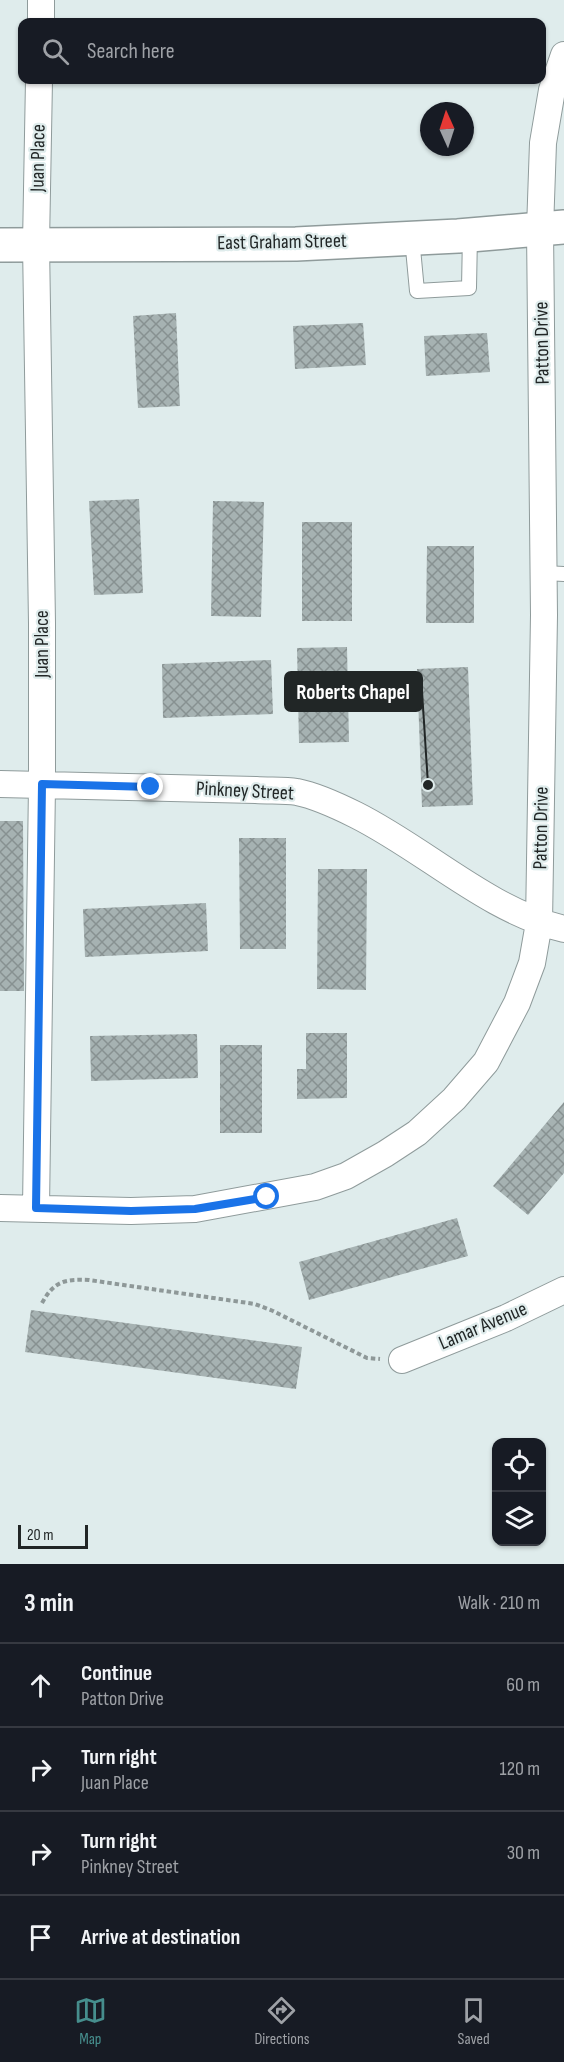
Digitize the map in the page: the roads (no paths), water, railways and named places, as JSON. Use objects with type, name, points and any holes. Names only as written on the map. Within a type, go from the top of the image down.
[{"type":"street","points":[[41,0],[41,18]]},
{"type":"street","name":"Patton Drive","points":[[0,1208],[131,1211],[195,1209],[315,1186],[346,1176],[386,1154],[417,1133],[454,1099],[486,1062],[517,1003],[532,963],[539,923],[554,574],[552,228],[543,143],[552,90],[564,55]]},
{"type":"street","name":"Juan Place","points":[[36,1208],[42,784],[36,244],[39,84]]},
{"type":"street","name":"East Graham Street","points":[[0,245],[296,244],[470,235],[552,228]]},
{"type":"street","name":"Pinkney Street","points":[[0,784],[297,793],[334,804],[377,826],[414,848],[453,876],[539,923],[564,929]]},
{"type":"street","name":"Lamar Avenue","points":[[402,1360],[506,1318],[564,1290]]},
{"type":"lane","points":[[412,238],[417,291],[469,288],[470,235]]},
{"type":"place","name":"Roberts Chapel","points":[[428,785]]}]
